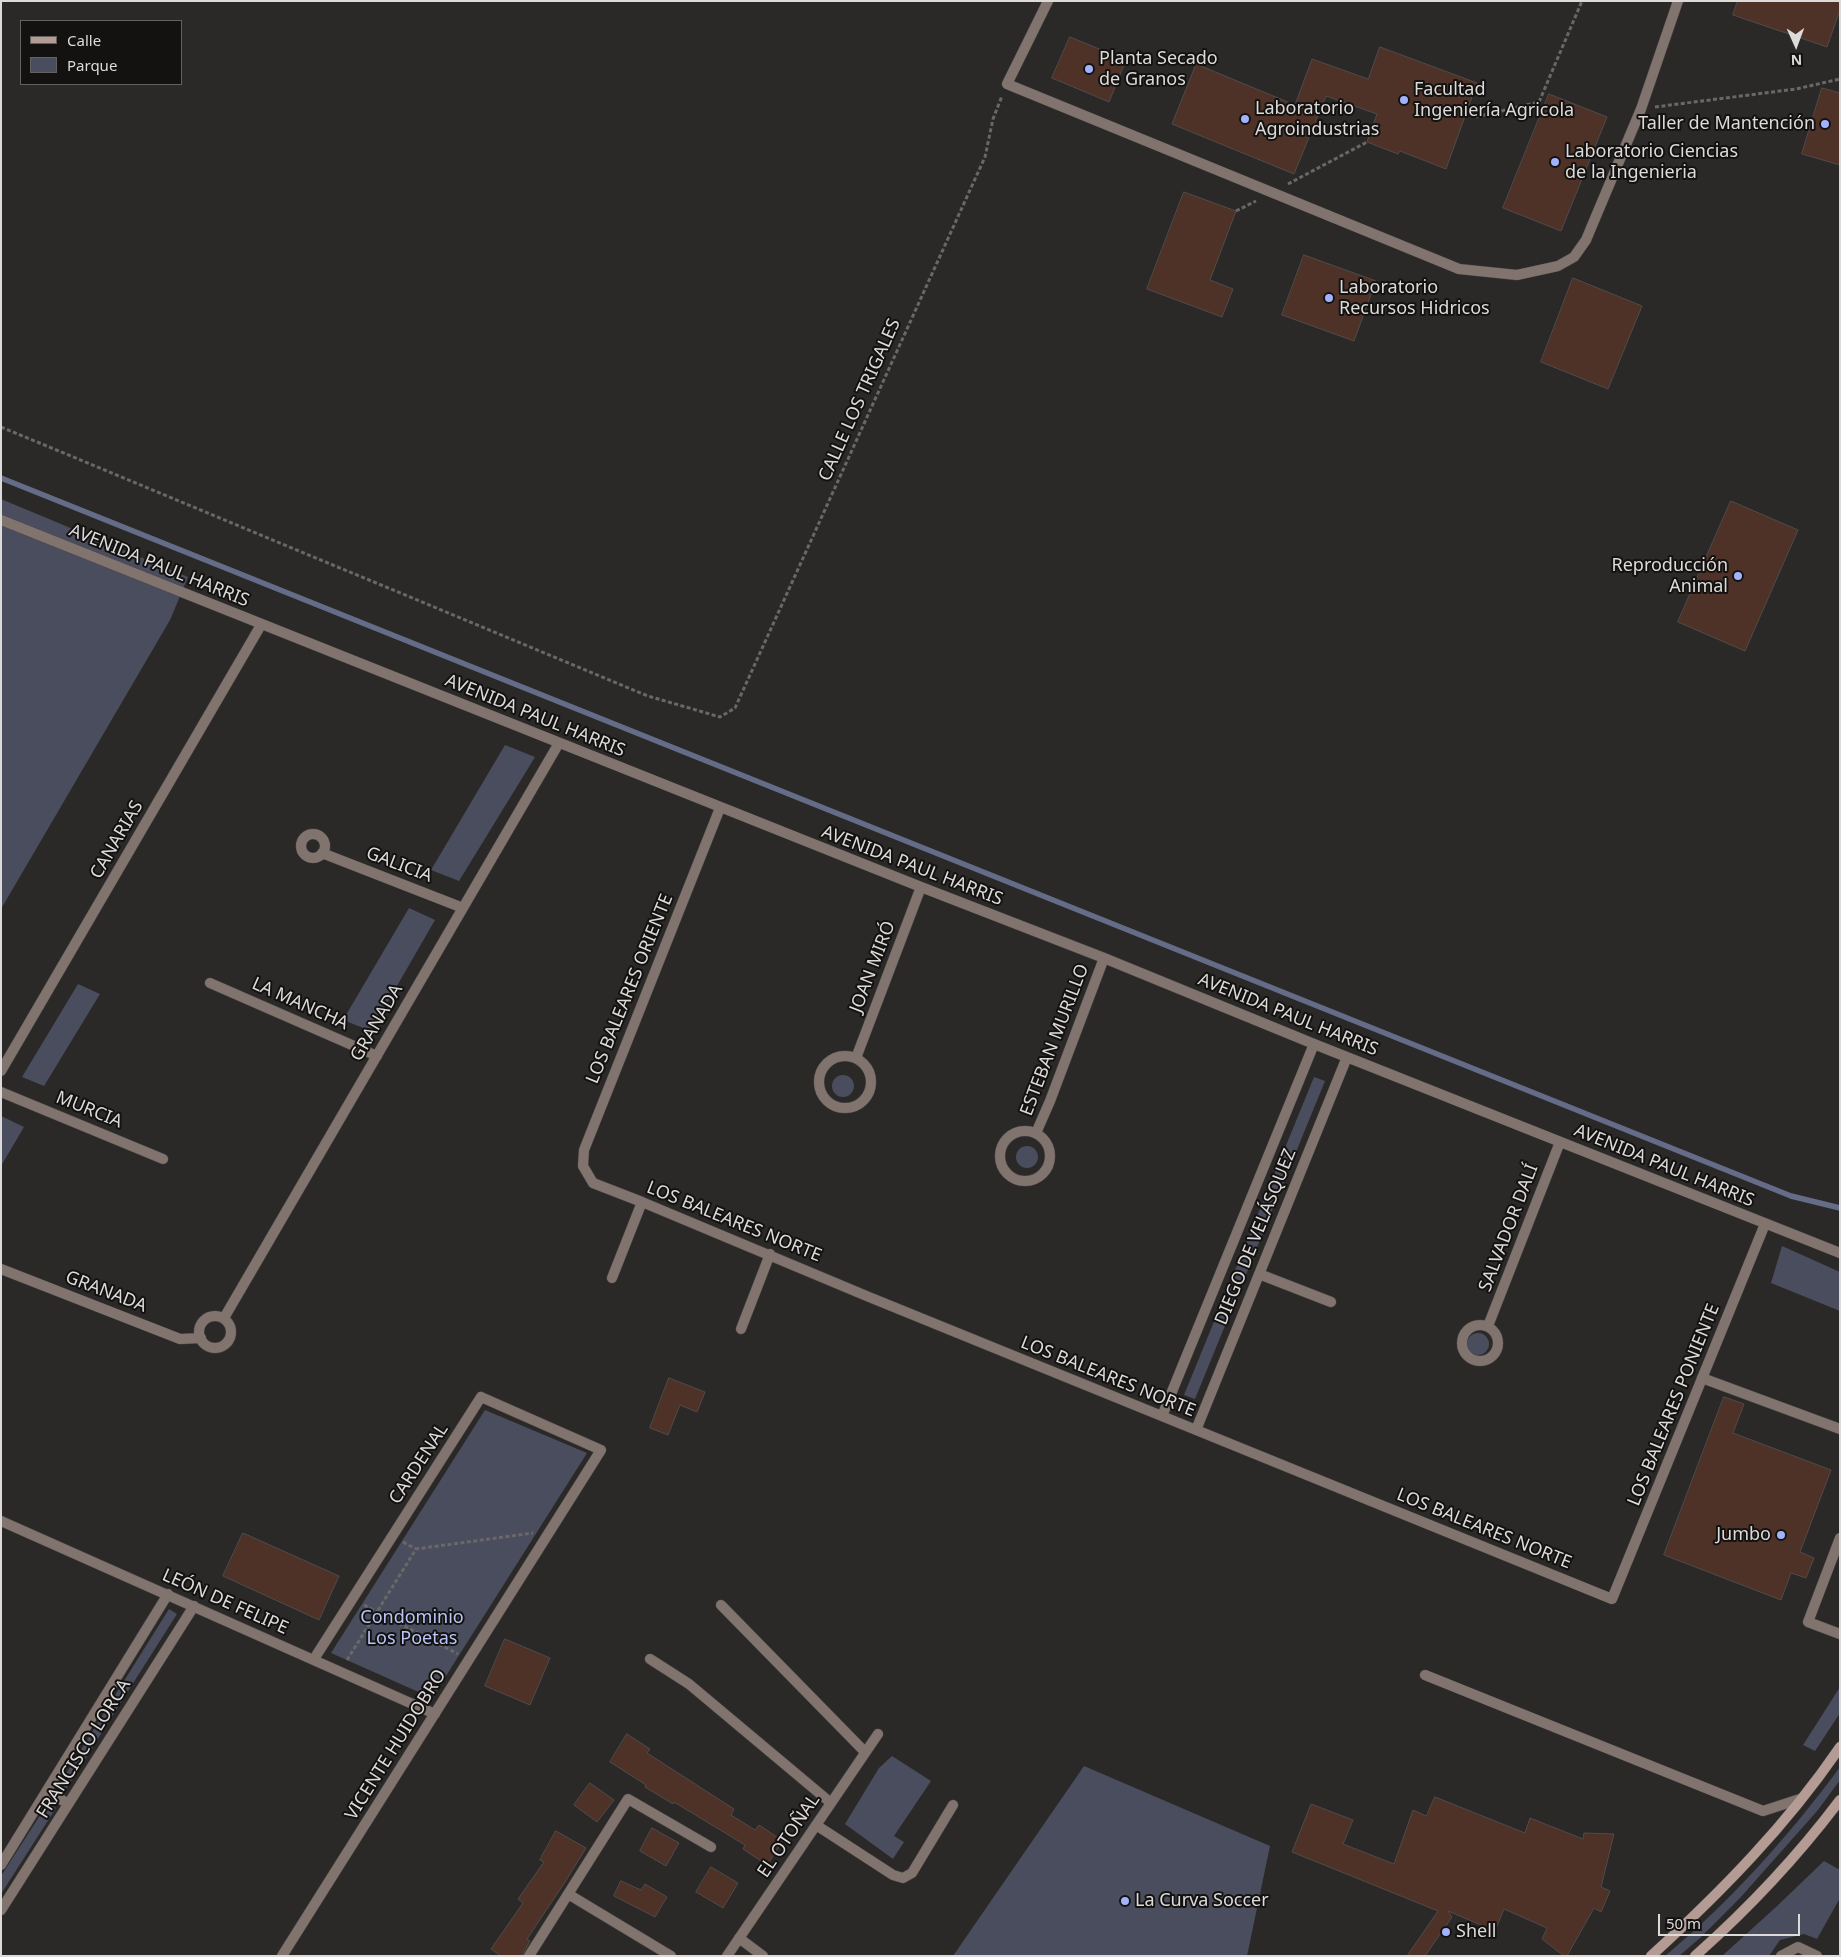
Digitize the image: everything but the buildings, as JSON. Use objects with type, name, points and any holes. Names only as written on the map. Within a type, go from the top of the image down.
[{"type":"main road","points":[[1651,1956],[1725,1885],[1800,1799],[1840,1747]]},
{"type":"main road","points":[[1695,1956],[1750,1904],[1787,1865],[1840,1800]]},
{"type":"street","points":[[1048,1],[1007,84],[1459,269],[1517,276],[1558,266],[1574,257],[1586,240],[1641,109],[1678,1]]},
{"type":"street","name":"AVENIDA PAUL HARRIS","points":[[1,520],[921,888],[1104,958],[1840,1254]]},
{"type":"street","name":"CANARIAS","points":[[1,1071],[261,625]]},
{"type":"street","name":"GRANADA","points":[[1,1269],[180,1339],[200,1338],[208,1346],[218,1348],[224,1346],[228,1342],[231,1332],[230,1326],[224,1318],[559,743]]},
{"type":"street","name":"LOS BALEARES ORIENTE","points":[[593,1183],[583,1166],[584,1150],[720,808]]},
{"type":"street","name":"GALICIA","points":[[322,853],[463,908]]},
{"type":"street","name":"JOAN MIRÓ","points":[[856,1058],[921,888]]},
{"type":"street","name":"ESTEBAN MURILLO","points":[[1036,1133],[1104,958]]},
{"type":"street","name":"LA MANCHA","points":[[210,983],[377,1056]]},
{"type":"street","name":"DIEGO DE VELÁSQUEZ","points":[[1162,1416],[1314,1044]]},
{"type":"street","points":[[839,1056],[856,1058],[868,1070],[871,1079],[867,1096],[861,1103],[853,1107],[835,1107],[822,1096],[818,1080],[820,1072],[831,1059],[839,1056]]},
{"type":"street","name":"DIEGO DE VELÁSQUEZ","points":[[1196,1430],[1347,1057]]},
{"type":"street","name":"MURCIA","points":[[1,1092],[163,1158]]},
{"type":"street","points":[[1020,1131],[1036,1133],[1048,1145],[1049,1162],[1040,1176],[1032,1180],[1023,1181],[1015,1179],[1003,1168],[1000,1152],[1002,1145],[1006,1138],[1020,1131]]},
{"type":"street","name":"SALVADOR DALÍ","points":[[1488,1326],[1560,1142]]},
{"type":"street","name":"LOS BALEARES NORTE","points":[[593,1183],[1612,1599]]},
{"type":"street","points":[[612,1278],[642,1202]]},
{"type":"street","name":"LOS BALEARES PONIENTE","points":[[1612,1599],[1765,1224]]},
{"type":"street","name":"AVENIDA PAUL HARRIS","points":[[1810,1242],[1840,1245]]},
{"type":"street","points":[[741,1329],[770,1254]]},
{"type":"street","points":[[1259,1274],[1331,1302]]},
{"type":"street","points":[[200,1338],[200,1328],[205,1320],[214,1316],[224,1318]]},
{"type":"street","points":[[1702,1378],[1840,1429]]},
{"type":"street","name":"CARDENAL","points":[[314,1659],[481,1397],[602,1450]]},
{"type":"street","name":"VICENTE HUIDOBRO","points":[[282,1956],[602,1450]]},
{"type":"street","name":"LEÓN DE FELIPE","points":[[1,1521],[435,1714]]},
{"type":"street","points":[[1840,1538],[1808,1622],[1840,1634]]},
{"type":"street","name":"FRANCISCO LORCA","points":[[1,1865],[168,1594]]},
{"type":"street","name":"FRANCISCO LORCA","points":[[1,1910],[194,1606]]},
{"type":"street","points":[[721,1606],[865,1752]]},
{"type":"street","points":[[650,1659],[689,1684],[831,1803]]},
{"type":"street","points":[[1426,1675],[1763,1811],[1800,1799]]},
{"type":"street","name":"EL OTOÑAL","points":[[727,1956],[878,1734]]},
{"type":"street","points":[[47,1790],[68,1804]]},
{"type":"street","points":[[529,1956],[628,1799],[711,1847]]},
{"type":"street","points":[[816,1825],[893,1875],[903,1878],[912,1873],[952,1805]]},
{"type":"street","points":[[568,1894],[671,1956]]},
{"type":"street","points":[[739,1938],[763,1956]]},
{"type":"street","points":[[1781,1956],[1798,1947],[1817,1956]]},
{"type":"path","points":[[1476,117],[1539,102],[1582,1]]},
{"type":"path","points":[[1641,109],[1796,89],[1840,79]]},
{"type":"path","name":"CALLE LOS TRIGALES","points":[[1,427],[648,696],[720,717],[735,708],[985,157],[993,119],[1007,84]]},
{"type":"path","points":[[1280,188],[1367,142]]},
{"type":"path","points":[[1236,211],[1262,198]]},
{"type":"path","points":[[340,1671],[416,1549],[550,1531]]},
{"type":"path","points":[[352,1599],[469,1660]]},
{"type":"green space","points":[[1,499],[188,577],[170,620],[1,909]]},
{"type":"green space","points":[[505,745],[535,757],[459,881],[431,870]]},
{"type":"green space","points":[[409,908],[435,920],[371,1031],[343,1020]]},
{"type":"green space","points":[[78,984],[100,994],[44,1086],[22,1077]]},
{"type":"green space","points":[[843,1075],[853,1082],[854,1086],[847,1096],[843,1097],[833,1090],[832,1086],[839,1076]]},
{"type":"green space","points":[[1314,1077],[1325,1081],[1195,1399],[1184,1395]]},
{"type":"green space","points":[[1,1116],[24,1127],[1,1166]]},
{"type":"green space","points":[[1027,1146],[1037,1153],[1038,1157],[1031,1167],[1027,1168],[1017,1161],[1016,1157],[1023,1147]]},
{"type":"green space","points":[[1782,1246],[1840,1272],[1840,1311],[1771,1283]]},
{"type":"green space","points":[[1474,1333],[1482,1333],[1489,1340],[1489,1348],[1482,1355],[1474,1355],[1467,1348],[1467,1340]]},
{"type":"green space","name":"Condominio Los Poetas","points":[[485,1410],[587,1453],[432,1698],[331,1653]]},
{"type":"green space","points":[[169,1609],[177,1614],[64,1792],[57,1788]]},
{"type":"green space","points":[[1840,1687],[1840,1713],[1815,1751],[1803,1745]]},
{"type":"green space","points":[[892,1756],[931,1781],[894,1836],[904,1842],[893,1859],[845,1824],[879,1768]]},
{"type":"green space","name":"La Curva Soccer","points":[[1084,1766],[1270,1846],[1247,1956],[953,1956]]},
{"type":"green space","points":[[1840,1767],[1840,1780],[1818,1810],[1740,1898],[1679,1956],[1665,1956],[1713,1913],[1758,1867],[1821,1793]]},
{"type":"green space","points":[[48,1803],[56,1808],[1,1894],[1,1876]]},
{"type":"green space","points":[[1824,1861],[1840,1870],[1840,1898],[1817,1939],[1804,1934],[1780,1940],[1769,1956],[1722,1956],[1776,1907]]},
{"type":"waterway","points":[[1,478],[1791,1196],[1840,1208]]},
{"type":"place","name":"Planta Secado de Granos","points":[[1089,69]]},
{"type":"place","name":"Facultad Ingeniería Agricola","points":[[1404,100]]},
{"type":"place","name":"Laboratorio Agroindustrias","points":[[1245,119]]},
{"type":"place","name":"Taller de Mantención","points":[[1825,124]]},
{"type":"place","name":"Laboratorio Ciencias de la Ingenieria","points":[[1555,162]]},
{"type":"place","name":"Laboratorio Recursos Hidricos","points":[[1329,298]]},
{"type":"place","name":"Reproducción Animal","points":[[1738,576]]},
{"type":"place","name":"Jumbo","points":[[1781,1535]]},
{"type":"place","name":"La Curva Soccer","points":[[1125,1901]]},
{"type":"place","name":"Shell","points":[[1446,1932]]}]
